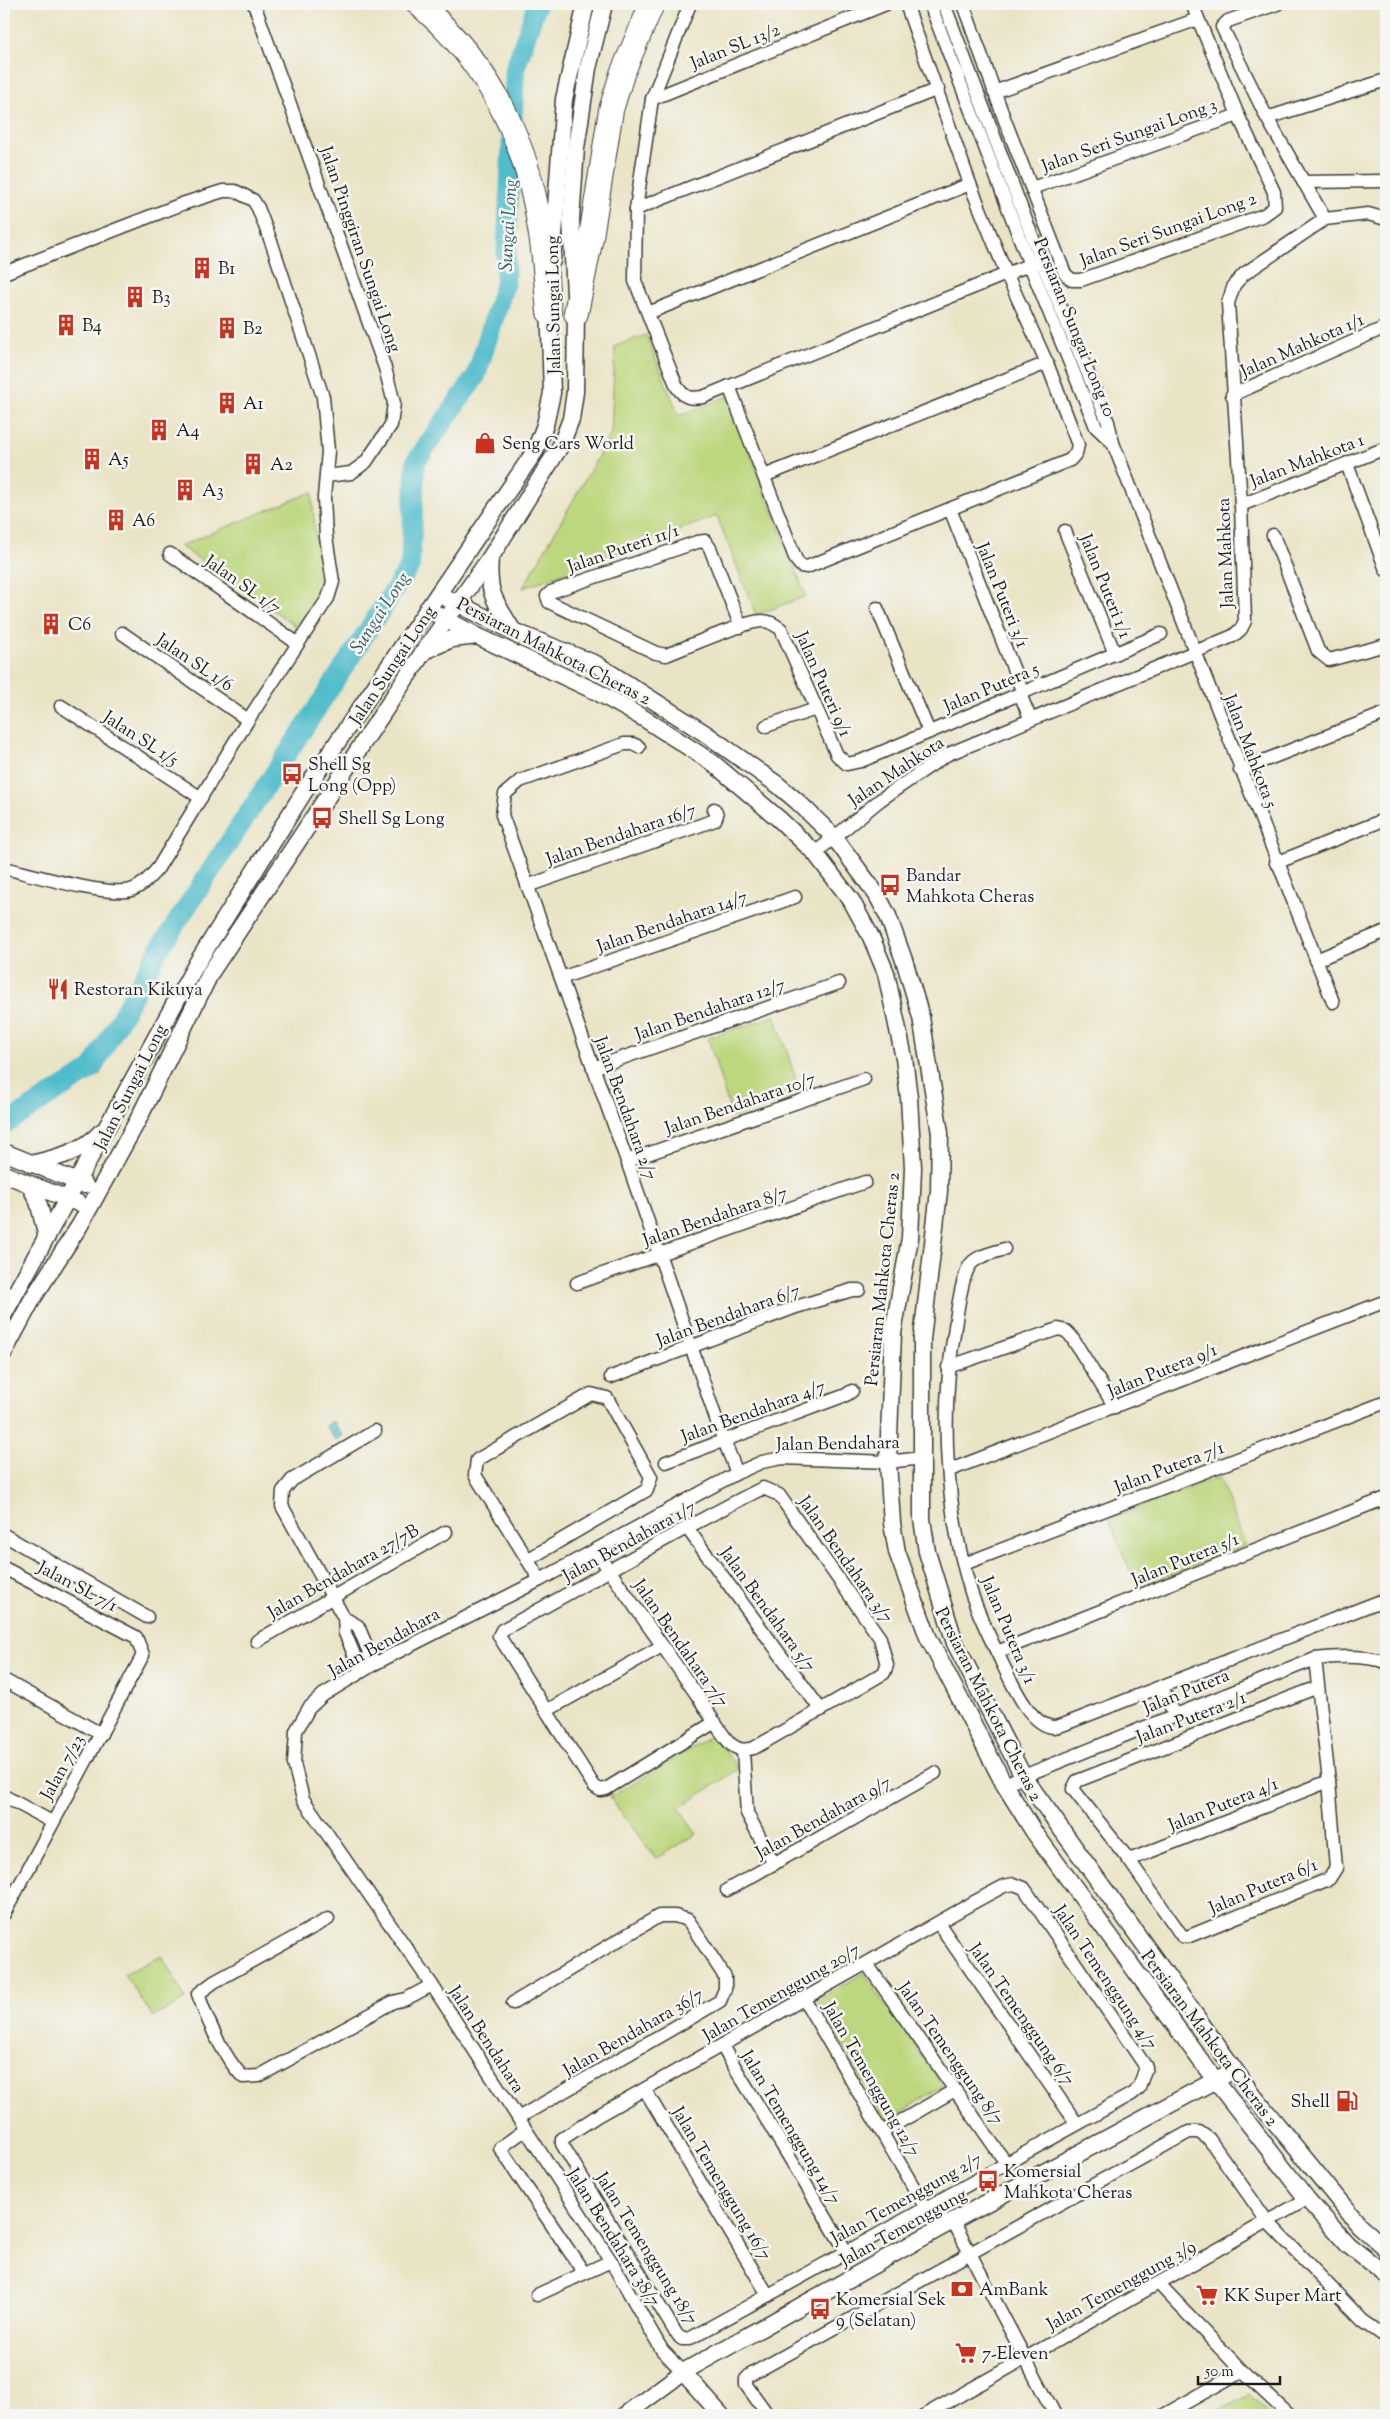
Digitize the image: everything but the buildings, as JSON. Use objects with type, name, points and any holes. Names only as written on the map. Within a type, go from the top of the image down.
[{"type":"highway","points":[[419,4],[439,21],[471,56],[488,80],[500,102],[515,138],[531,186],[540,228],[549,312]]},
{"type":"highway","points":[[576,313],[591,237],[611,110],[622,74],[652,4]]},
{"type":"street","name":"Jalan Pinggiran Sungai Long","points":[[254,4],[379,350],[394,403],[391,425],[366,462],[350,473],[326,476]]},
{"type":"street","name":"Jalan Sungai Long","points":[[4,1314],[197,963],[309,784],[535,451],[545,425],[552,393],[549,312],[564,99],[586,4]]},
{"type":"street","name":"Jalan Sungai Long","points":[[4,1352],[33,1298],[89,1208],[138,1120],[211,972],[424,651],[490,558],[561,446],[571,419],[575,392],[576,313],[572,219],[576,148],[588,68],[604,4]]},
{"type":"street","points":[[690,4],[652,99],[636,209],[635,281],[677,387],[683,396],[690,399],[703,397],[1036,263]]},
{"type":"street","name":"Jalan SL 13/2","points":[[652,99],[886,4]]},
{"type":"street","points":[[729,386],[796,560],[801,566],[807,567],[1070,460],[1076,453],[1078,445],[1047,363],[1006,275],[970,184],[938,89],[906,4]]},
{"type":"street","name":"Persiaran Sungai Long 10","points":[[930,4],[1036,263],[1108,422],[1113,443],[1193,651]]},
{"type":"street","name":"Persiaran Sungai Long 10","points":[[944,4],[1036,263]]},
{"type":"street","points":[[963,4],[994,92],[1032,188]]},
{"type":"street","points":[[1192,4],[1238,115]]},
{"type":"street","points":[[1277,4],[1228,21],[1222,27],[1267,118],[1325,219]]},
{"type":"street","points":[[994,92],[1198,19]]},
{"type":"street","points":[[1267,118],[1386,80]]},
{"type":"street","points":[[636,209],[938,89]]},
{"type":"street","name":"Jalan Seri Sungai Long 3","points":[[1032,188],[1238,115]]},
{"type":"street","name":"Jalan Seri Sungai Long 2","points":[[1032,188],[1065,274],[1072,280],[1080,280],[1264,216],[1275,207],[1274,192],[1238,115]]},
{"type":"street","points":[[1303,182],[1386,181]]},
{"type":"street","points":[[648,313],[970,184]]},
{"type":"street","points":[[4,273],[182,204],[223,191],[235,191],[245,194],[258,208],[323,397],[328,451],[324,498],[326,537],[333,582],[328,598],[296,643],[158,868],[143,884],[130,890],[108,891],[4,868]]},
{"type":"street","name":"Jalan Mahkota","points":[[815,853],[880,800],[946,755],[1033,717],[1233,636],[1241,629],[1245,620],[1241,505],[1232,395],[1228,303],[1234,284],[1244,274],[1325,219],[1368,214],[1386,218]]},
{"type":"street","name":"Jalan Mahkota 1/1","points":[[1232,395],[1386,326]]},
{"type":"street","points":[[764,476],[1047,363]]},
{"type":"street","name":"Jalan Mahkota 1","points":[[1241,505],[1386,448]]},
{"type":"street","points":[[1347,464],[1386,570]]},
{"type":"street","name":"Jalan Puteri 3/1","points":[[950,509],[1033,717]]},
{"type":"street","name":"Jalan Puteri 1/1","points":[[1065,531],[1115,654]]},
{"type":"street","points":[[1273,535],[1318,651],[1329,660],[1386,645]]},
{"type":"street","name":"Jalan Puteri 11/1","points":[[666,655],[656,653],[549,602],[547,596],[550,592],[696,542],[705,541],[710,548],[741,627]]},
{"type":"street","name":"Jalan SL 1/7","points":[[170,554],[296,643]]},
{"type":"street","points":[[490,558],[488,581],[495,602],[513,630]]},
{"type":"street","name":"Persiaran Mahkota Cheras 2","points":[[438,594],[513,630],[596,664],[706,734],[778,785],[834,837],[864,875],[888,916],[905,962],[921,1017],[940,1133],[939,1191],[922,1339],[922,1519],[927,1552],[956,1643],[1023,1776],[1234,2071],[1343,2207],[1359,2225],[1386,2249]]},
{"type":"street","points":[[877,608],[930,732]]},
{"type":"street","name":"Persiaran Mahkota Cheras 2","points":[[428,609],[477,636],[597,692],[713,763],[779,819],[815,853],[850,900],[871,937],[886,973],[904,1058],[909,1098],[913,1168],[910,1238],[894,1333],[888,1462],[892,1523],[897,1552],[928,1637],[1004,1784],[1034,1832],[1215,2080],[1307,2199],[1348,2245],[1386,2275]]},
{"type":"street","name":"Jalan Puteri 9/1","points":[[666,655],[741,627],[761,621],[770,622],[781,629],[837,755]]},
{"type":"street","name":"Jalan SL 1/6","points":[[122,633],[248,720]]},
{"type":"street","name":"Jalan Putera 5","points":[[837,755],[847,764],[861,761],[1160,634]]},
{"type":"street","points":[[424,651],[452,639],[477,636]]},
{"type":"street","name":"Jalan Mahkota 5","points":[[1193,651],[1276,864]]},
{"type":"street","name":"Jalan SL 1/5","points":[[61,706],[201,798]]},
{"type":"street","points":[[766,726],[816,709]]},
{"type":"street","points":[[1240,770],[1386,713]]},
{"type":"street","name":"Jalan Bendahara 2/7","points":[[640,747],[624,744],[520,781],[505,794],[502,815],[627,1160],[734,1475]]},
{"type":"street","name":"Jalan Bendahara 16/7","points":[[528,886],[715,820],[717,815],[714,809]]},
{"type":"street","points":[[1333,1002],[1276,864],[1386,819]]},
{"type":"street","name":"Jalan Bendahara 14/7","points":[[561,978],[795,897]]},
{"type":"street","points":[[1316,960],[1386,931]]},
{"type":"street","points":[[197,963],[211,972]]},
{"type":"street","name":"Jalan Bendahara 12/7","points":[[593,1068],[839,983]]},
{"type":"street","name":"Jalan Bendahara 10/7","points":[[627,1160],[864,1079]]},
{"type":"street","points":[[31,1164],[75,1151],[94,1139],[108,1124]]},
{"type":"street","points":[[4,1152],[98,1192]]},
{"type":"street","points":[[4,1174],[89,1208]]},
{"type":"street","name":"Jalan Bendahara 8/7","points":[[577,1283],[865,1182]]},
{"type":"street","points":[[29,1184],[38,1201],[47,1237]]},
{"type":"street","name":"Jalan Putera 3/1","points":[[1004,1249],[976,1259],[968,1268],[957,1314],[948,1367],[946,1418],[953,1518],[971,1592],[1018,1696],[1038,1719],[1054,1727],[1106,1710],[1386,1599]]},
{"type":"street","name":"Jalan Bendahara 6/7","points":[[611,1377],[796,1308],[852,1290],[858,1290]]},
{"type":"street","name":"Jalan Putera 9/1","points":[[950,1470],[1386,1301]]},
{"type":"street","points":[[948,1367],[1058,1329],[1066,1331],[1071,1336],[1115,1407]]},
{"type":"street","name":"Jalan Bendahara 4/7","points":[[666,1462],[721,1438],[846,1395],[852,1391]]},
{"type":"street","points":[[528,1560],[647,1490],[651,1476],[607,1398],[590,1394],[477,1460],[475,1475],[540,1580]]},
{"type":"street","name":"Jalan Putera 7/1","points":[[964,1564],[1386,1402]]},
{"type":"street","points":[[361,1671],[344,1633],[344,1618],[282,1506],[283,1491],[292,1480],[375,1431]]},
{"type":"street","name":"Jalan Bendahara","points":[[518,2118],[430,1982],[303,1799],[297,1782],[294,1748],[296,1732],[309,1708],[323,1695],[361,1671],[540,1580],[734,1475],[762,1462],[782,1458],[888,1462],[922,1458]]},
{"type":"street","name":"Jalan Bendahara 1/7","points":[[546,1711],[498,1636],[502,1630],[763,1488],[779,1495]]},
{"type":"street","name":"Jalan Bendahara 3/7","points":[[779,1495],[880,1638],[887,1665],[884,1673],[821,1710]]},
{"type":"street","name":"Jalan Putera 5/1","points":[[998,1652],[1386,1498]]},
{"type":"street","name":"Jalan Bendahara 5/7","points":[[687,1528],[821,1710]]},
{"type":"street","name":"Jalan Bendahara 27/7B","points":[[257,1641],[446,1532]]},
{"type":"street","points":[[4,1535],[147,1616]]},
{"type":"street","name":"Jalan Bendahara 7/7","points":[[595,1550],[731,1744],[743,1750]]},
{"type":"street","name":"Jalan SL 7/1","points":[[4,1568],[136,1637]]},
{"type":"street","points":[[344,1618],[358,1626],[374,1664]]},
{"type":"street","name":"Jalan 7/23","points":[[4,1911],[143,1655],[136,1637]]},
{"type":"street","points":[[662,1646],[546,1711],[594,1786],[600,1790],[606,1789],[715,1722]]},
{"type":"street","name":"Jalan Putera","points":[[1004,1784],[1174,1714],[1315,1659],[1350,1656],[1374,1658],[1386,1662]]},
{"type":"street","name":"Jalan Putera 6/1","points":[[1077,1781],[1073,1789],[1130,1860],[1182,1936],[1187,1937],[1329,1879],[1333,1874],[1336,1860],[1315,1659]]},
{"type":"street","points":[[4,1680],[101,1734]]},
{"type":"street","name":"Jalan Putera 2/1","points":[[1077,1781],[1318,1686]]},
{"type":"street","points":[[1162,1688],[1174,1714]]},
{"type":"street","points":[[774,1864],[746,1813],[743,1750],[754,1748],[821,1710]]},
{"type":"street","name":"Jalan Bendahara 9/7","points":[[727,1890],[935,1773]]},
{"type":"street","name":"Jalan Putera 4/1","points":[[1130,1860],[1329,1781]]},
{"type":"street","points":[[4,1796],[52,1822]]},
{"type":"street","name":"Jalan Temenggung 20/7","points":[[562,2144],[562,2139],[566,2135],[1004,1886],[1014,1884],[1024,1888]]},
{"type":"street","name":"Jalan Temenggung 4/7","points":[[1024,1888],[1146,2067],[1139,2088]]},
{"type":"street","name":"Jalan Bendahara 36/7","points":[[514,2003],[659,1916],[675,1916],[688,1920],[725,1977],[725,1990],[720,2001],[518,2118]]},
{"type":"street","points":[[328,1919],[214,1982],[198,1994],[204,2012],[235,2070],[243,2077],[259,2076],[393,2002],[402,1993],[430,1982]]},
{"type":"street","name":"Jalan Temenggung 6/7","points":[[939,1924],[1077,2124]]},
{"type":"street","name":"Jalan Temenggung 8/7","points":[[867,1964],[1006,2163]]},
{"type":"street","name":"Jalan Temenggung 12/7","points":[[804,1999],[938,2229]]},
{"type":"street","name":"Jalan Temenggung 14/7","points":[[722,2046],[846,2251]]},
{"type":"street","name":"Jalan Temenggung","points":[[625,2415],[683,2372],[938,2229],[1234,2071]]},
{"type":"street","name":"Jalan Temenggung 2/7","points":[[689,2339],[1139,2088]]},
{"type":"street","name":"Jalan Temenggung 16/7","points":[[645,2090],[768,2295]]},
{"type":"street","points":[[882,2132],[955,2090]]},
{"type":"street","name":"Jalan Bendahara 38/7","points":[[518,2118],[611,2261],[662,2350],[683,2372]]},
{"type":"street","points":[[525,2130],[500,2148],[584,2273]]},
{"type":"street","points":[[768,2415],[746,2385],[746,2379],[750,2375],[1189,2132],[1199,2132],[1209,2139],[1266,2221],[1363,2321],[1386,2337]]},
{"type":"street","name":"Jalan Temenggung 18/7","points":[[562,2144],[676,2335],[682,2339],[689,2339]]},
{"type":"street","name":"Jalan Temenggung 3/9","points":[[925,2415],[1307,2199]]},
{"type":"street","points":[[953,2221],[1055,2415]]},
{"type":"street","points":[[537,2294],[611,2261]]},
{"type":"street","points":[[1159,2284],[1242,2371],[1289,2415]]},
{"type":"street","points":[[1164,2415],[1242,2371]]},
{"type":"street","points":[[683,2372],[721,2415]]},
{"type":"green space","points":[[646,335],[679,416],[728,396],[806,596],[756,615],[717,516],[523,588],[611,434],[615,346]]},
{"type":"green space","points":[[312,492],[315,536],[325,571],[325,594],[300,629],[180,546]]},
{"type":"green space","points":[[775,1016],[801,1094],[732,1117],[708,1038]]},
{"type":"green space","points":[[1219,1477],[1246,1546],[1137,1588],[1109,1519]]},
{"type":"green space","points":[[713,1735],[739,1769],[679,1808],[697,1834],[656,1859],[610,1797]]},
{"type":"green space","points":[[162,1956],[186,2000],[153,2017],[124,1974]]},
{"type":"green space","points":[[864,1973],[943,2086],[886,2121],[817,2000]]},
{"type":"green space","points":[[1249,2394],[1271,2415],[1209,2415]]},
{"type":"water","points":[[333,1421],[343,1436],[335,1440],[325,1426]]},
{"type":"waterway","name":"Sungai Long","points":[[4,1125],[92,1069],[158,951],[410,566],[416,461],[476,376],[505,283],[515,69],[537,4]]},
{"type":"place","name":"B1","points":[[202,268]]},
{"type":"place","name":"B3","points":[[135,297]]},
{"type":"place","name":"B4","points":[[66,325]]},
{"type":"place","name":"B2","points":[[227,328]]},
{"type":"place","name":"A1","points":[[227,403]]},
{"type":"place","name":"A4","points":[[159,430]]},
{"type":"place","name":"Seng Cars World","points":[[485,443]]},
{"type":"place","name":"A5","points":[[92,459]]},
{"type":"place","name":"A2","points":[[253,464]]},
{"type":"place","name":"A3","points":[[185,490]]},
{"type":"place","name":"A6","points":[[116,520]]},
{"type":"place","name":"C6","points":[[51,624]]},
{"type":"place","name":"Shell Sg Long (Opp)","points":[[292,774]]},
{"type":"place","name":"Shell Sg Long","points":[[322,818]]},
{"type":"place","name":"Bandar Mahkota Cheras","points":[[890,885]]},
{"type":"place","name":"Restoran Kikuya","points":[[58,989]]},
{"type":"place","name":"Shell","points":[[1347,2101]]},
{"type":"place","name":"Komersial Mahkota Cheras","points":[[988,2181]]},
{"type":"place","name":"AmBank","points":[[962,2289]]},
{"type":"place","name":"KK Super Mart","points":[[1207,2295]]},
{"type":"place","name":"Komersial Sek 9 (Selatan)","points":[[820,2309]]},
{"type":"place","name":"7-Eleven","points":[[966,2353]]}]
